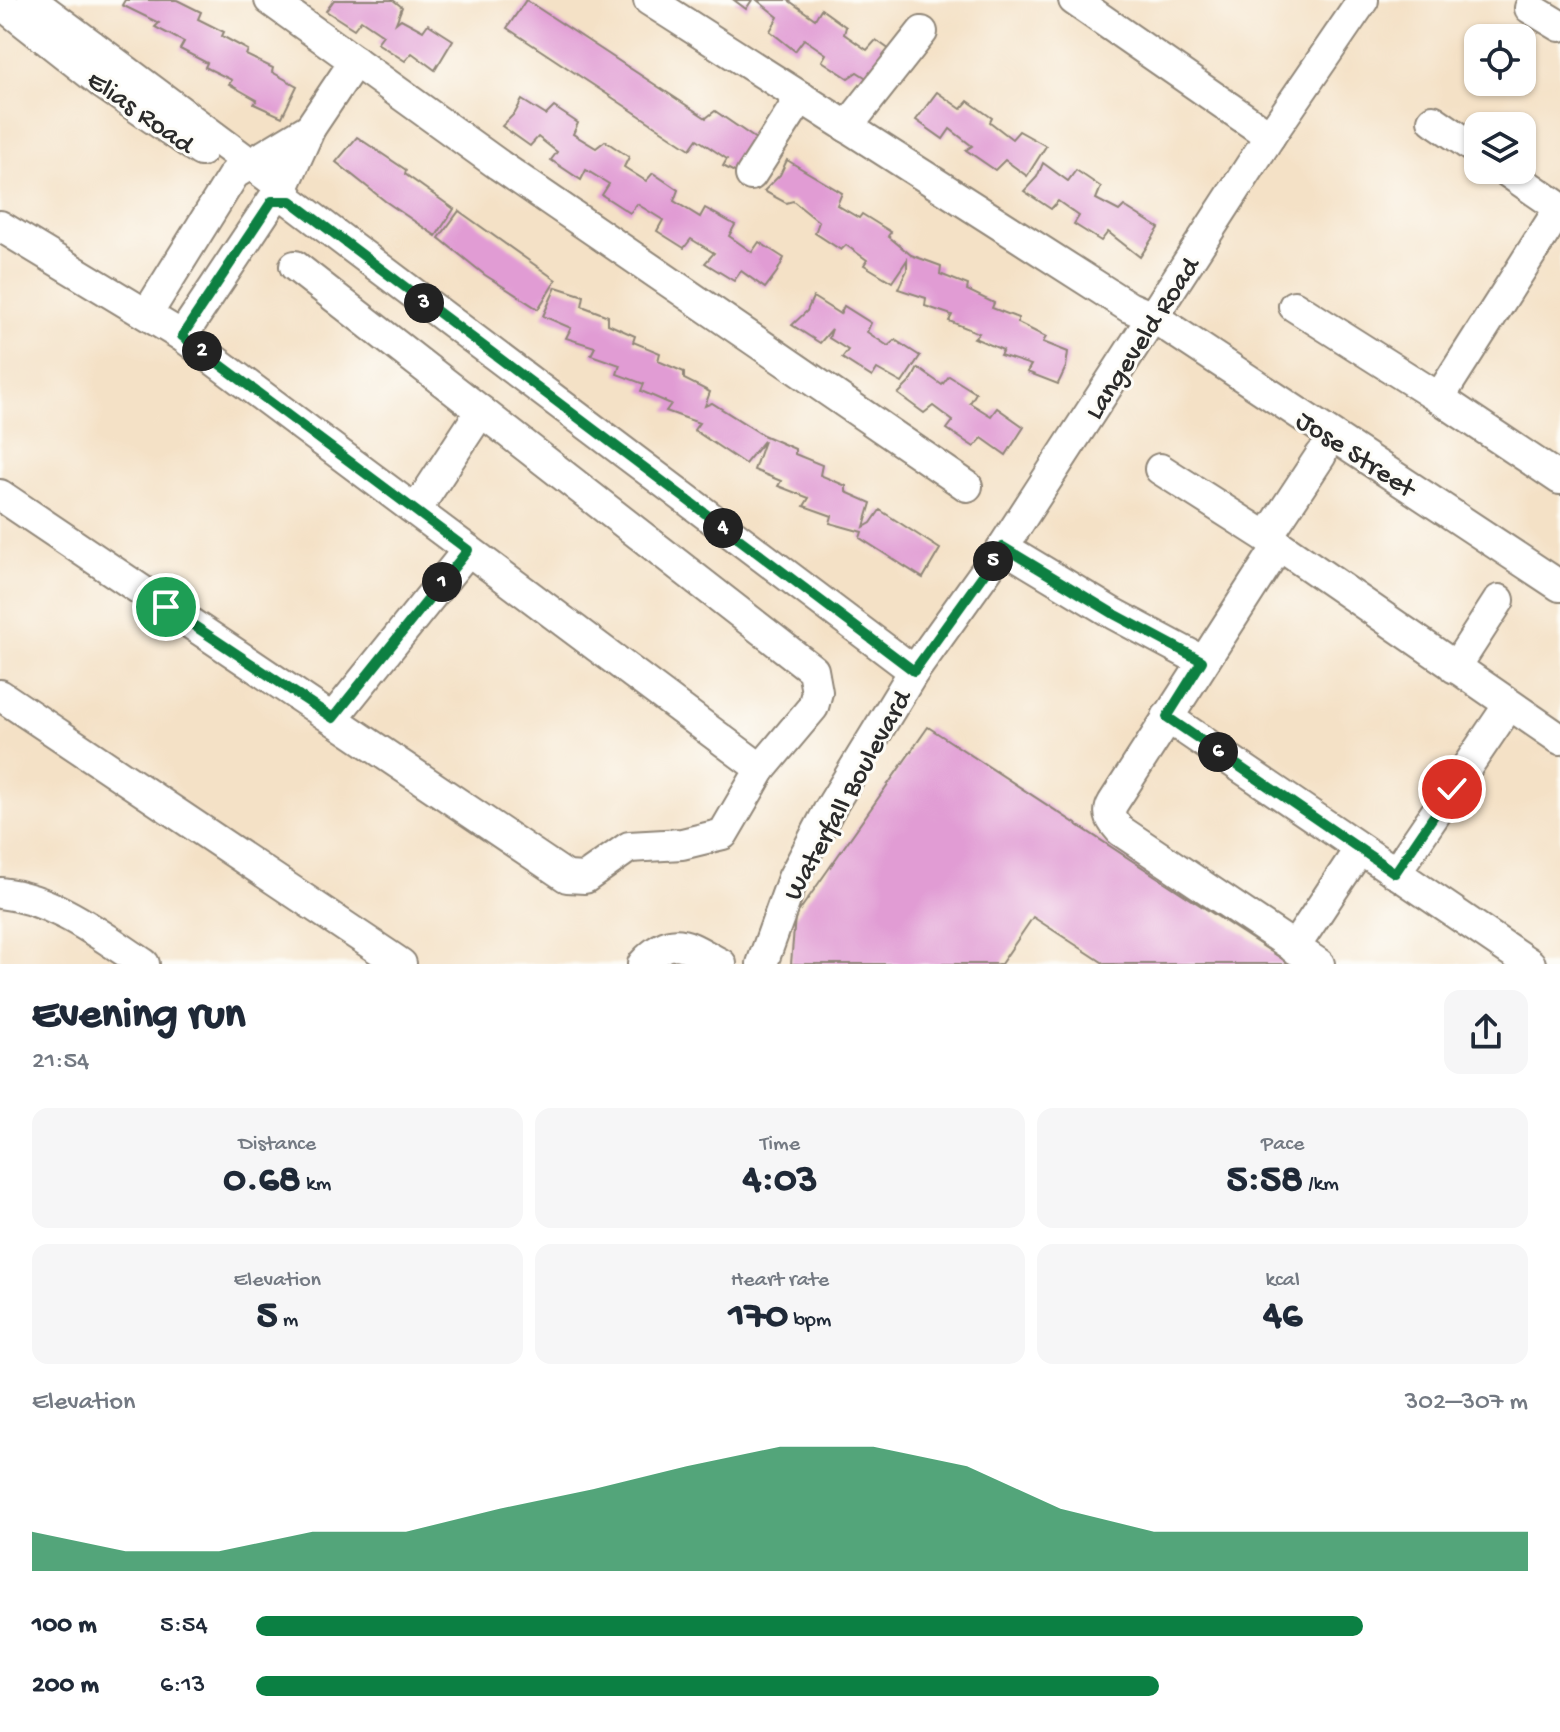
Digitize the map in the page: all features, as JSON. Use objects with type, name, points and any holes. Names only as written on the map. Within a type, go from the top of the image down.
[{"type":"street","name":"Elias Road","points":[[31,0],[242,169]]},
{"type":"street","points":[[270,0],[499,165],[967,486]]},
{"type":"street","name":"Jose Street","points":[[649,0],[1129,307],[1153,317],[1560,586]]},
{"type":"street","points":[[1074,0],[1270,136]]},
{"type":"street","name":"Langeveld Road","points":[[914,671],[1003,547],[1270,136],[1363,0]]},
{"type":"street","name":"Elias Road","points":[[0,3],[103,84],[282,197],[914,671]]},
{"type":"street","points":[[1530,8],[1560,26]]},
{"type":"street","points":[[847,127],[922,32]]},
{"type":"street","points":[[182,336],[282,197],[310,128],[355,61]]},
{"type":"street","points":[[751,175],[801,97]]},
{"type":"street","points":[[1433,120],[1464,141]]},
{"type":"street","points":[[147,314],[242,169],[310,128]]},
{"type":"street","points":[[1439,398],[1560,208],[1525,184]]},
{"type":"street","points":[[0,226],[182,336],[761,769]]},
{"type":"street","points":[[0,495],[567,877],[585,878],[629,847],[682,844],[723,834],[761,769],[813,707],[817,692],[813,670],[295,266]]},
{"type":"street","points":[[1294,306],[1560,479]]},
{"type":"street","points":[[416,510],[481,411]]},
{"type":"street","points":[[1321,455],[1202,661],[1110,809],[1113,822],[1121,831],[1307,956],[1359,850]]},
{"type":"street","points":[[1160,469],[1273,541],[1560,739]]},
{"type":"street","points":[[1003,547],[1114,614],[1202,661]]},
{"type":"street","points":[[333,718],[468,550]]},
{"type":"street","points":[[1455,668],[1499,600]]},
{"type":"street","name":"Waterfall Boulevard","points":[[762,964],[793,878],[829,810],[914,671]]},
{"type":"street","points":[[0,695],[401,964]]},
{"type":"street","points":[[1395,873],[1509,705]]},
{"type":"street","points":[[1167,717],[1530,964]]},
{"type":"street","points":[[0,893],[19,895],[70,915],[144,964]]},
{"type":"street","points":[[643,964],[664,946],[681,943],[721,964]]},
{"type":"building","points":[[125,0],[177,0],[201,12],[198,19],[224,32],[222,36],[248,50],[246,55],[273,68],[272,72],[297,86],[282,117],[254,104],[257,100],[229,84],[232,80],[205,67],[207,63],[180,49],[184,42],[155,27],[159,23],[122,5]]},
{"type":"building","points":[[334,0],[393,0],[402,7],[396,23],[401,19],[423,31],[428,24],[453,40],[435,70],[412,53],[405,61],[377,43],[383,35],[361,20],[354,29],[326,11]]},
{"type":"building","points":[[526,0],[706,118],[715,111],[766,146],[744,177],[723,166],[727,159],[697,139],[690,149],[507,28]]},
{"type":"building","points":[[734,0],[752,0],[746,9]]},
{"type":"building","points":[[757,0],[788,0],[815,19],[821,9],[846,27],[844,34],[867,50],[876,40],[897,55],[876,84],[857,72],[848,78],[822,61],[826,54],[804,39],[795,51],[770,31],[778,17]]},
{"type":"building","points":[[937,92],[961,109],[968,101],[992,118],[990,122],[1012,139],[1019,131],[1046,146],[1027,176],[1005,160],[995,170],[966,150],[972,146],[950,129],[943,139],[916,120]]},
{"type":"building","points":[[522,100],[546,115],[554,107],[578,123],[573,134],[596,148],[605,141],[629,157],[624,167],[646,181],[653,173],[678,190],[674,201],[700,217],[705,208],[735,225],[729,236],[752,252],[759,242],[784,258],[777,272],[765,288],[741,271],[734,281],[705,263],[714,253],[691,239],[684,248],[657,231],[663,220],[637,204],[630,213],[602,195],[609,184],[586,170],[581,180],[551,160],[557,152],[538,137],[530,146],[502,126]]},
{"type":"building","points":[[357,137],[406,170],[405,174],[454,209],[436,236],[336,162]]},
{"type":"building","points":[[787,160],[842,193],[837,205],[859,218],[862,214],[891,232],[888,236],[911,255],[941,266],[940,274],[968,285],[967,290],[994,303],[992,308],[1018,318],[1018,323],[1046,337],[1043,342],[1068,352],[1066,367],[1058,384],[1027,372],[1031,365],[1000,355],[1003,350],[974,338],[979,333],[949,321],[952,315],[925,306],[926,298],[898,289],[907,270],[907,260],[892,282],[864,265],[867,260],[846,245],[841,250],[815,233],[819,222],[793,201],[786,203],[764,191],[780,175]]},
{"type":"building","points":[[1043,163],[1068,181],[1076,170],[1101,187],[1096,199],[1119,211],[1124,206],[1159,228],[1140,257],[1108,232],[1101,241],[1074,224],[1079,216],[1058,201],[1051,209],[1024,191],[1037,177]]},
{"type":"building","points":[[459,211],[556,280],[538,309],[485,275],[439,238]]},
{"type":"building","points":[[556,287],[584,296],[582,306],[608,316],[608,324],[635,336],[633,342],[660,353],[658,361],[684,372],[684,379],[710,392],[705,406],[712,403],[763,435],[795,449],[795,454],[822,465],[820,475],[846,486],[846,492],[871,503],[864,527],[880,510],[940,549],[923,578],[860,538],[862,532],[830,523],[832,516],[804,506],[809,498],[778,486],[781,481],[754,470],[764,441],[745,464],[694,430],[699,423],[666,411],[671,404],[641,391],[644,384],[617,374],[620,365],[591,355],[595,347],[566,338],[571,328],[543,316]]},
{"type":"building","points":[[813,297],[840,314],[844,306],[871,323],[867,332],[888,346],[895,340],[920,356],[902,383],[877,369],[872,377],[842,358],[848,350],[829,338],[832,329],[820,343],[792,325],[807,311]]},
{"type":"building","points":[[918,368],[942,385],[949,376],[976,393],[970,403],[991,416],[997,408],[1024,427],[1006,455],[982,438],[974,447],[947,429],[953,421],[933,406],[924,413],[898,394]]},
{"type":"building","points":[[928,727],[1290,964],[1105,964],[1033,917],[1001,964],[791,964],[795,917]]},
{"type":"route","points":[[166,607],[333,718],[468,550],[182,336],[272,201],[291,201],[503,364],[914,671],[1003,547],[1114,614],[1202,661],[1167,717],[1395,873],[1452,789]]}]
